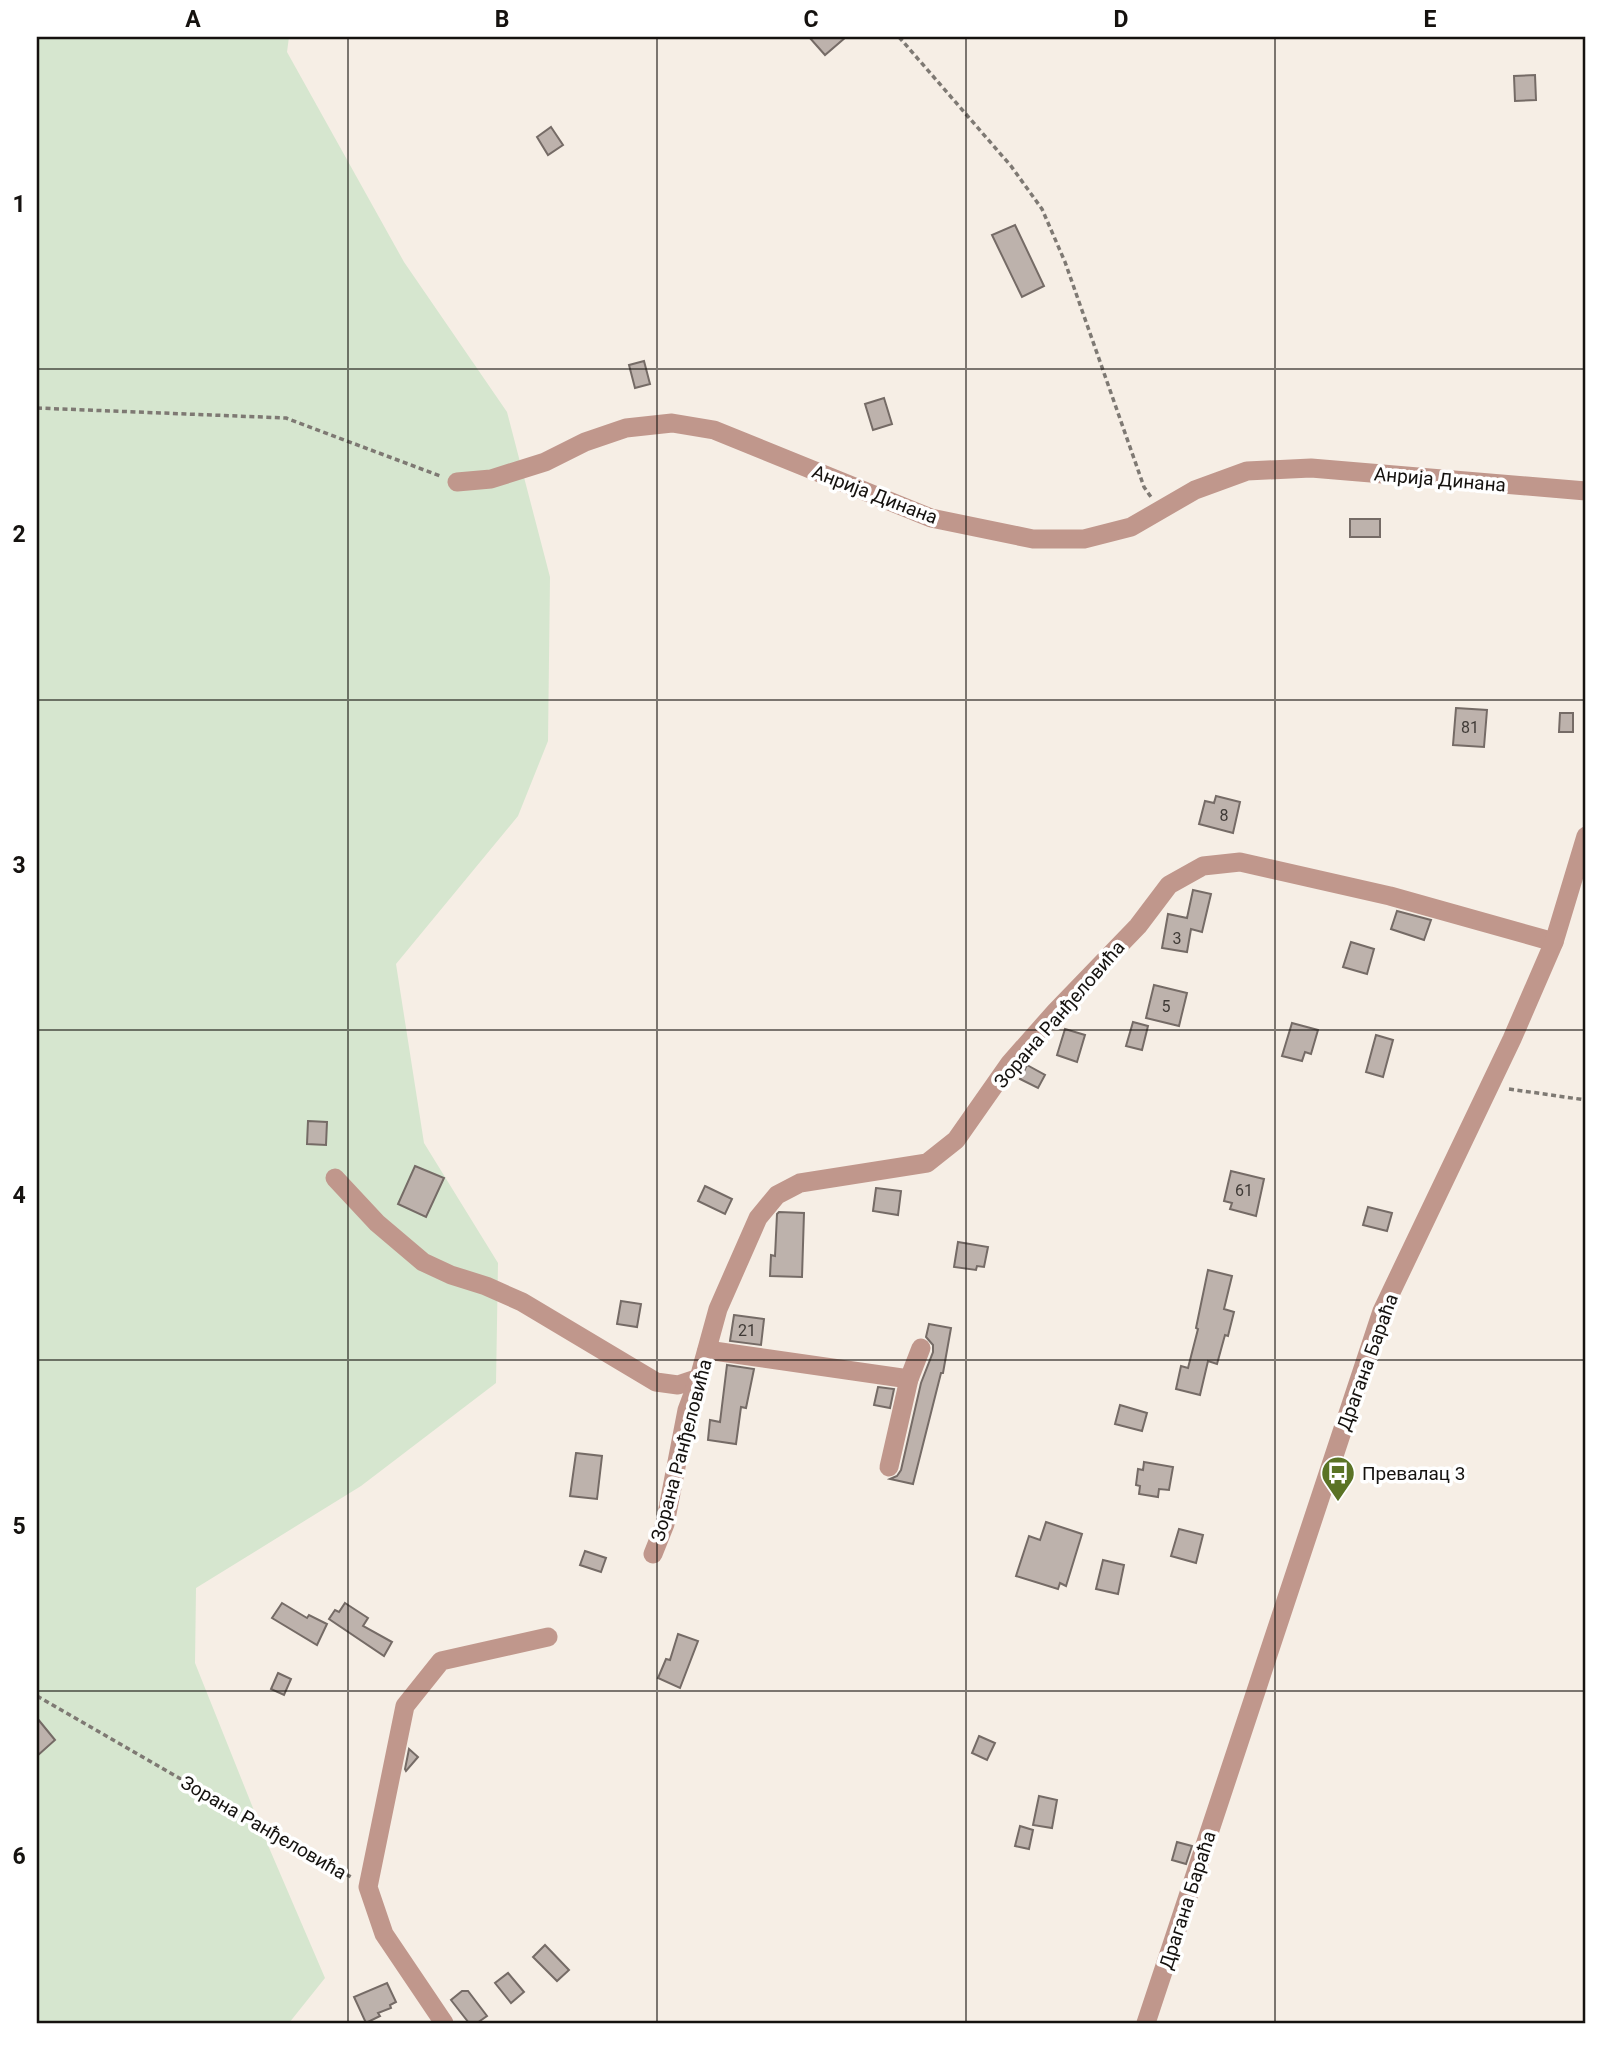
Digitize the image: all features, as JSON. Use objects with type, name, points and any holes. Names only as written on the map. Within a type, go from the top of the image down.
[{"type":"street","name":"Анрија Динана","points":[[457,482],[491,479],[545,462],[585,442],[626,428],[672,423],[714,430],[931,518],[1033,540],[1084,540],[1131,527],[1195,490],[1247,471],[1311,468],[1586,491]]},
{"type":"street","name":"Драгана Бараћа","points":[[1146,2023],[1382,1311],[1554,942],[1586,836]]},
{"type":"street","name":"Зорана Ранђеловића","points":[[653,1554],[665,1524],[687,1410],[718,1309],[758,1218],[777,1195],[800,1183],[927,1163],[956,1140],[1010,1063],[1138,926],[1169,885],[1203,866],[1240,862],[1390,896],[1554,942]]},
{"type":"street","points":[[335,1178],[377,1223],[423,1262],[522,1302],[656,1382],[678,1385],[699,1378]]},
{"type":"street","points":[[889,1467],[909,1379],[921,1348]]},
{"type":"street","points":[[707,1350],[909,1379]]},
{"type":"street","name":"Зорана Ранђеловића","points":[[368,1887],[405,1706],[441,1661],[548,1637]]},
{"type":"street","points":[[368,1887],[384,1934],[444,2023]]},
{"type":"path","points":[[899,37],[1011,166],[1042,209],[1065,262],[1144,487],[1160,511]]},
{"type":"path","points":[[37,408],[286,418],[457,482]]},
{"type":"path","points":[[1489,1086],[1586,1100]]},
{"type":"path","name":"Зорана Ранђеловића","points":[[37,1696],[368,1887]]},
{"type":"green space","points":[[37,37],[289,37],[287,52],[404,262],[507,412],[550,577],[548,741],[518,816],[396,964],[424,1143],[498,1263],[496,1383],[361,1486],[196,1588],[195,1663],[267,1843],[325,1978],[289,2023],[37,2023]]},
{"type":"building","points":[[809,37],[846,37],[825,55]]},
{"type":"building","points":[[1535,75],[1536,100],[1515,101],[1514,76]]},
{"type":"building","points":[[551,127],[563,145],[548,155],[537,137]]},
{"type":"building","points":[[1015,225],[1044,286],[1022,297],[992,235]]},
{"type":"building","points":[[644,361],[650,384],[635,388],[629,365]]},
{"type":"building","points":[[884,398],[892,424],[873,430],[865,404]]},
{"type":"building","points":[[1350,519],[1380,519],[1380,537],[1350,537]]},
{"type":"building","points":[[1456,708],[1487,710],[1484,747],[1453,745]]},
{"type":"building","points":[[1560,713],[1573,713],[1573,732],[1559,732]]},
{"type":"building","points":[[1216,796],[1240,802],[1233,833],[1199,824],[1205,801],[1214,803]]},
{"type":"building","points":[[1193,890],[1211,894],[1202,932],[1191,929],[1187,952],[1162,948],[1168,914],[1187,918]]},
{"type":"building","points":[[1397,911],[1431,920],[1424,940],[1391,929]]},
{"type":"building","points":[[1351,942],[1374,949],[1367,974],[1343,967]]},
{"type":"building","points":[[1154,985],[1187,993],[1179,1026],[1146,1018]]},
{"type":"building","points":[[1133,1022],[1148,1026],[1142,1050],[1126,1046]]},
{"type":"building","points":[[1292,1023],[1318,1030],[1311,1054],[1305,1052],[1302,1061],[1282,1056]]},
{"type":"building","points":[[1065,1029],[1085,1035],[1077,1062],[1057,1055]]},
{"type":"building","points":[[1376,1035],[1393,1040],[1383,1077],[1366,1072]]},
{"type":"building","points":[[1027,1065],[1045,1075],[1038,1088],[1020,1079]]},
{"type":"building","points":[[308,1121],[327,1122],[326,1145],[307,1144]]},
{"type":"building","points":[[415,1166],[444,1178],[426,1217],[398,1204]]},
{"type":"building","points":[[1231,1171],[1264,1179],[1256,1216],[1230,1209],[1232,1203],[1224,1201]]},
{"type":"building","points":[[705,1186],[732,1199],[725,1214],[698,1201]]},
{"type":"building","points":[[876,1188],[901,1191],[898,1215],[873,1211]]},
{"type":"building","points":[[1368,1207],[1392,1213],[1387,1231],[1363,1225]]},
{"type":"building","points":[[779,1212],[804,1213],[802,1277],[770,1276],[771,1255],[775,1256]]},
{"type":"building","points":[[958,1242],[988,1247],[984,1267],[977,1266],[976,1270],[954,1267]]},
{"type":"building","points":[[1208,1270],[1232,1276],[1224,1309],[1234,1312],[1217,1364],[1208,1361],[1200,1395],[1176,1389],[1181,1366],[1188,1368]]},
{"type":"building","points":[[621,1301],[641,1304],[637,1327],[617,1324]]},
{"type":"building","points":[[734,1315],[764,1319],[761,1345],[730,1341]]},
{"type":"building","points":[[929,1324],[951,1328],[943,1373],[913,1484],[890,1479],[897,1476],[901,1470],[921,1383],[933,1352],[933,1345],[926,1337]]},
{"type":"building","points":[[727,1365],[754,1369],[746,1408],[741,1407],[736,1444],[708,1440],[710,1420],[720,1422]]},
{"type":"building","points":[[878,1387],[894,1389],[890,1408],[874,1405]]},
{"type":"building","points":[[1120,1405],[1147,1413],[1142,1431],[1115,1424]]},
{"type":"building","points":[[576,1453],[602,1456],[597,1499],[570,1496]]},
{"type":"building","points":[[1144,1462],[1173,1467],[1169,1490],[1159,1489],[1158,1497],[1139,1494],[1140,1486],[1136,1485],[1138,1469],[1143,1470]]},
{"type":"building","points":[[1046,1522],[1082,1534],[1066,1586],[1060,1583],[1058,1589],[1016,1576],[1029,1536],[1040,1540]]},
{"type":"building","points":[[1179,1529],[1203,1535],[1196,1563],[1171,1556]]},
{"type":"building","points":[[585,1551],[606,1558],[601,1572],[580,1565]]},
{"type":"building","points":[[1103,1560],[1124,1565],[1118,1594],[1096,1589]]},
{"type":"building","points":[[282,1603],[307,1618],[309,1615],[327,1624],[317,1645],[272,1618]]},
{"type":"building","points":[[345,1603],[368,1618],[363,1626],[392,1642],[384,1656],[329,1619],[335,1610],[339,1612]]},
{"type":"building","points":[[678,1634],[698,1641],[680,1688],[658,1678],[666,1659],[670,1660]]},
{"type":"building","points":[[278,1673],[291,1679],[284,1695],[271,1689]]},
{"type":"building","points":[[37,1718],[55,1740],[37,1756]]},
{"type":"building","points":[[979,1736],[995,1743],[987,1760],[972,1753]]},
{"type":"building","points":[[409,1749],[418,1757],[406,1771],[405,1769]]},
{"type":"building","points":[[1039,1796],[1057,1800],[1052,1828],[1033,1825]]},
{"type":"building","points":[[1020,1826],[1033,1830],[1029,1849],[1015,1846]]},
{"type":"building","points":[[1177,1842],[1192,1846],[1186,1864],[1172,1860]]},
{"type":"building","points":[[545,1945],[569,1970],[557,1981],[533,1957]]},
{"type":"building","points":[[508,1973],[524,1992],[511,2003],[495,1983]]},
{"type":"building","points":[[387,1983],[396,2002],[390,2005],[391,2008],[378,2013],[380,2016],[366,2023],[354,1997]]},
{"type":"building","points":[[462,1991],[468,1991],[487,2016],[477,2023],[469,2023],[451,2000]]},
{"type":"place","name":"Превалац 3","points":[[1338,1503]]}]
